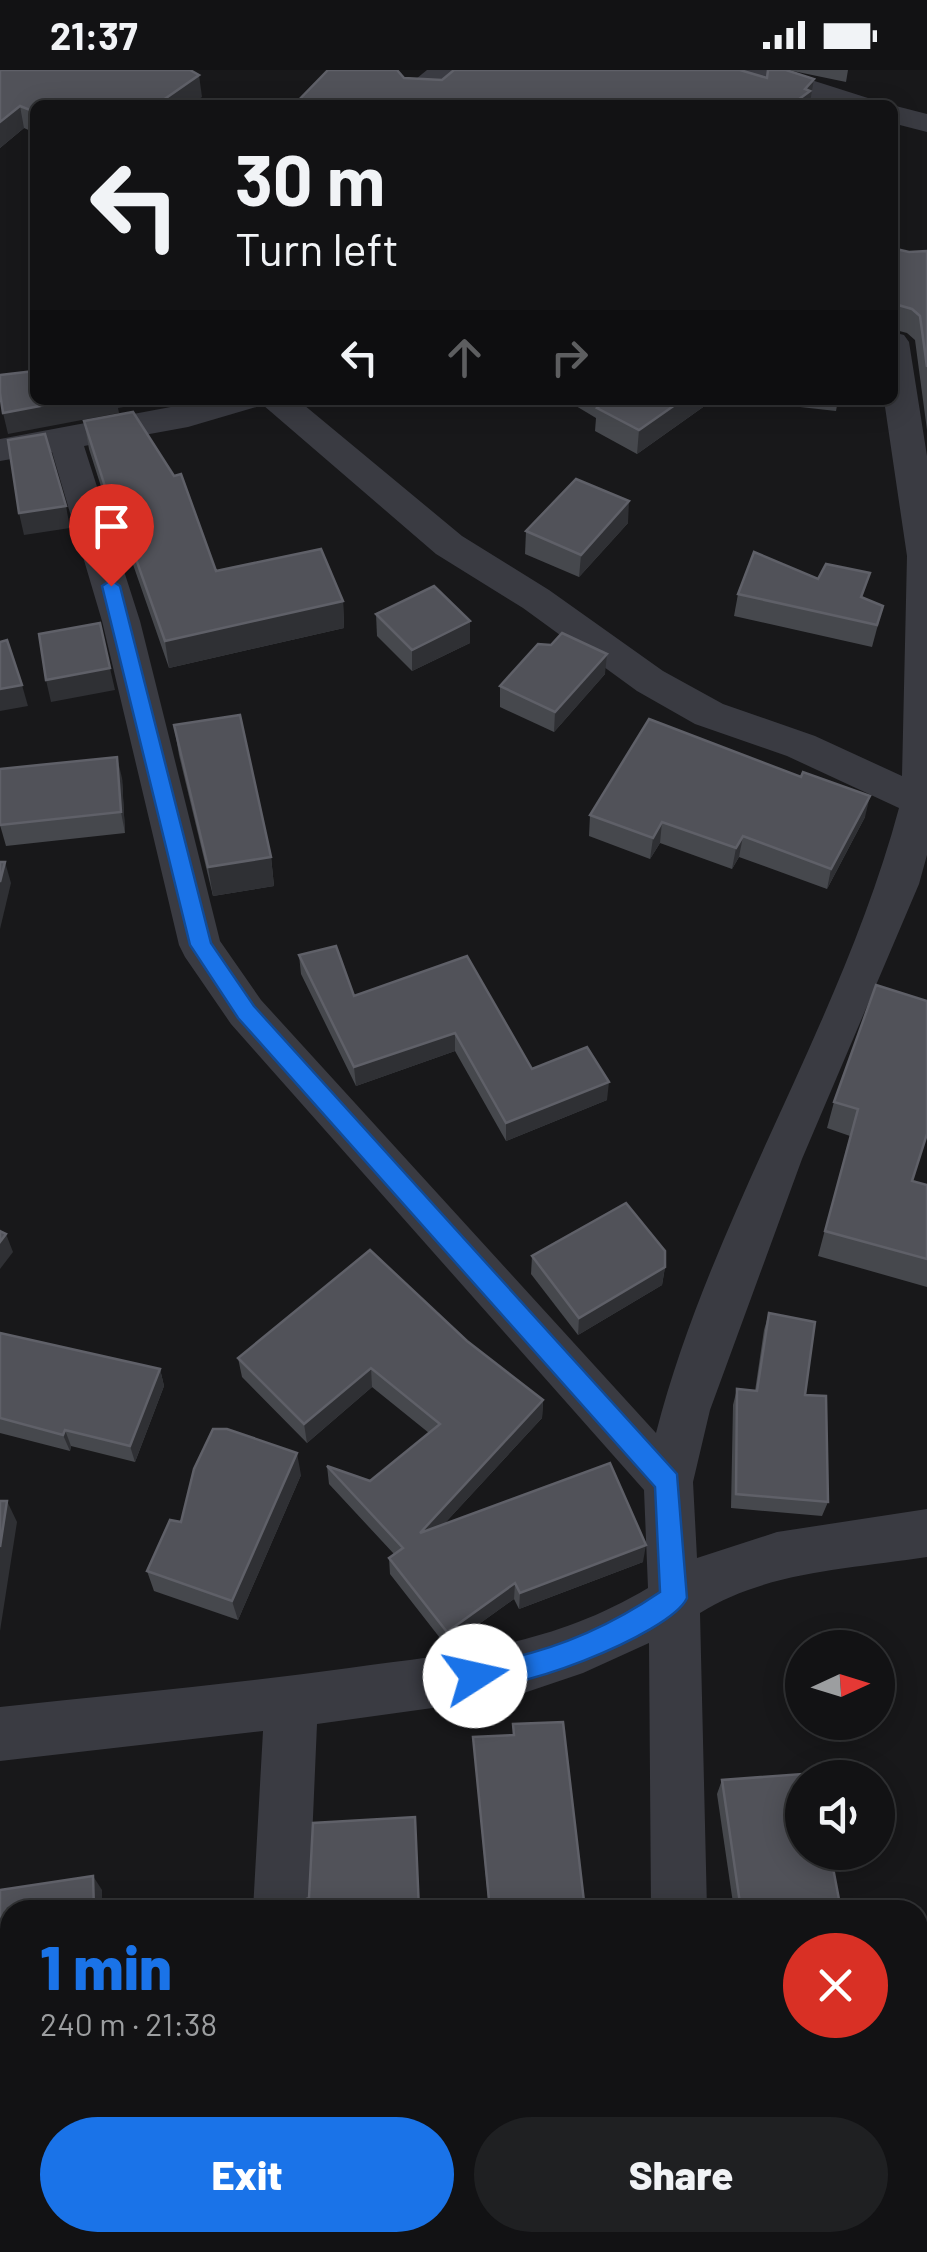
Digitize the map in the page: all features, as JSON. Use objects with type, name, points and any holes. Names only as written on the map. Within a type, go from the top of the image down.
[{"type":"street","points":[[415,92],[446,70]]},
{"type":"street","points":[[750,70],[867,99]]},
{"type":"street","points":[[898,116],[927,123]]},
{"type":"street","points":[[678,1900],[674,1598],[668,1482],[686,1410],[724,1302],[780,1159],[899,884],[924,803],[925,556],[898,381]]},
{"type":"street","points":[[0,450],[226,405]]},
{"type":"street","points":[[283,405],[449,545],[536,599],[650,681],[709,714],[831,758],[924,803]]},
{"type":"street","points":[[65,438],[121,621],[200,945],[246,1012],[668,1482]]},
{"type":"street","points":[[0,1734],[291,1702],[512,1671],[583,1648],[640,1620],[718,1573],[777,1556],[927,1533]]},
{"type":"street","points":[[281,1900],[291,1702]]},
{"type":"building","points":[[0,70],[190,70],[199,75],[163,100],[30,100],[30,110],[20,106],[0,122]]},
{"type":"building","points":[[328,70],[397,70],[404,78],[442,80],[454,70],[740,70],[767,78],[768,70],[786,70],[814,79],[805,89],[810,91],[798,100],[299,100]]},
{"type":"building","points":[[898,249],[927,251],[927,367],[920,316],[898,305]]},
{"type":"building","points":[[30,372],[30,405],[45,405],[3,413],[0,375]]},
{"type":"building","points":[[601,405],[675,405],[639,430],[597,408]]},
{"type":"building","points":[[133,412],[174,476],[181,474],[216,571],[321,549],[343,601],[165,641],[124,525],[118,527],[84,421]]},
{"type":"building","points":[[45,434],[66,506],[19,513],[8,440]]},
{"type":"building","points":[[576,479],[629,501],[581,555],[526,531]]},
{"type":"building","points":[[754,552],[818,579],[826,564],[870,573],[861,597],[883,606],[877,625],[738,594]]},
{"type":"building","points":[[434,586],[470,621],[412,650],[376,614]]},
{"type":"building","points":[[100,623],[110,668],[46,680],[39,634]]},
{"type":"building","points":[[562,633],[607,654],[555,712],[500,686],[538,644],[551,645]]},
{"type":"building","points":[[7,640],[22,685],[0,689],[0,642]]},
{"type":"building","points":[[240,715],[271,857],[208,867],[174,725]]},
{"type":"building","points":[[649,719],[801,777],[803,772],[870,796],[831,869],[743,836],[736,848],[662,822],[653,838],[590,815]]},
{"type":"building","points":[[117,757],[121,812],[0,825],[0,769]]},
{"type":"building","points":[[336,946],[354,996],[467,956],[532,1069],[587,1047],[609,1082],[506,1123],[455,1033],[354,1067],[299,955]]},
{"type":"building","points":[[876,985],[927,1001],[927,1134],[912,1181],[927,1185],[927,1259],[825,1231],[858,1109],[834,1102]]},
{"type":"building","points":[[626,1203],[665,1251],[665,1267],[579,1318],[532,1256]]},
{"type":"building","points":[[370,1250],[467,1341],[543,1400],[420,1533],[610,1463],[646,1545],[520,1593],[515,1583],[447,1632],[389,1558],[403,1548],[327,1466],[370,1481],[440,1424],[371,1368],[304,1424],[238,1358]]},
{"type":"building","points":[[769,1313],[815,1322],[805,1395],[826,1396],[828,1502],[736,1494],[737,1389],[757,1391]]},
{"type":"building","points":[[0,1333],[160,1369],[130,1446],[65,1430],[63,1435],[0,1418]]},
{"type":"building","points":[[213,1429],[227,1429],[297,1453],[232,1601],[147,1571],[170,1520],[181,1522],[194,1469]]},
{"type":"building","points":[[0,1501],[7,1501],[0,1547]]},
{"type":"building","points":[[563,1722],[584,1900],[489,1900],[473,1737],[514,1735],[513,1724]]},
{"type":"building","points":[[785,1775],[785,1870],[833,1870],[839,1900],[740,1900],[722,1780]]},
{"type":"building","points":[[415,1817],[419,1900],[304,1900],[309,1898],[313,1823]]},
{"type":"building","points":[[93,1876],[94,1900],[0,1900],[0,1890]]},
{"type":"route","points":[[111,586],[200,945],[246,1012],[668,1482],[674,1598],[583,1648],[512,1671],[475,1676]]}]
